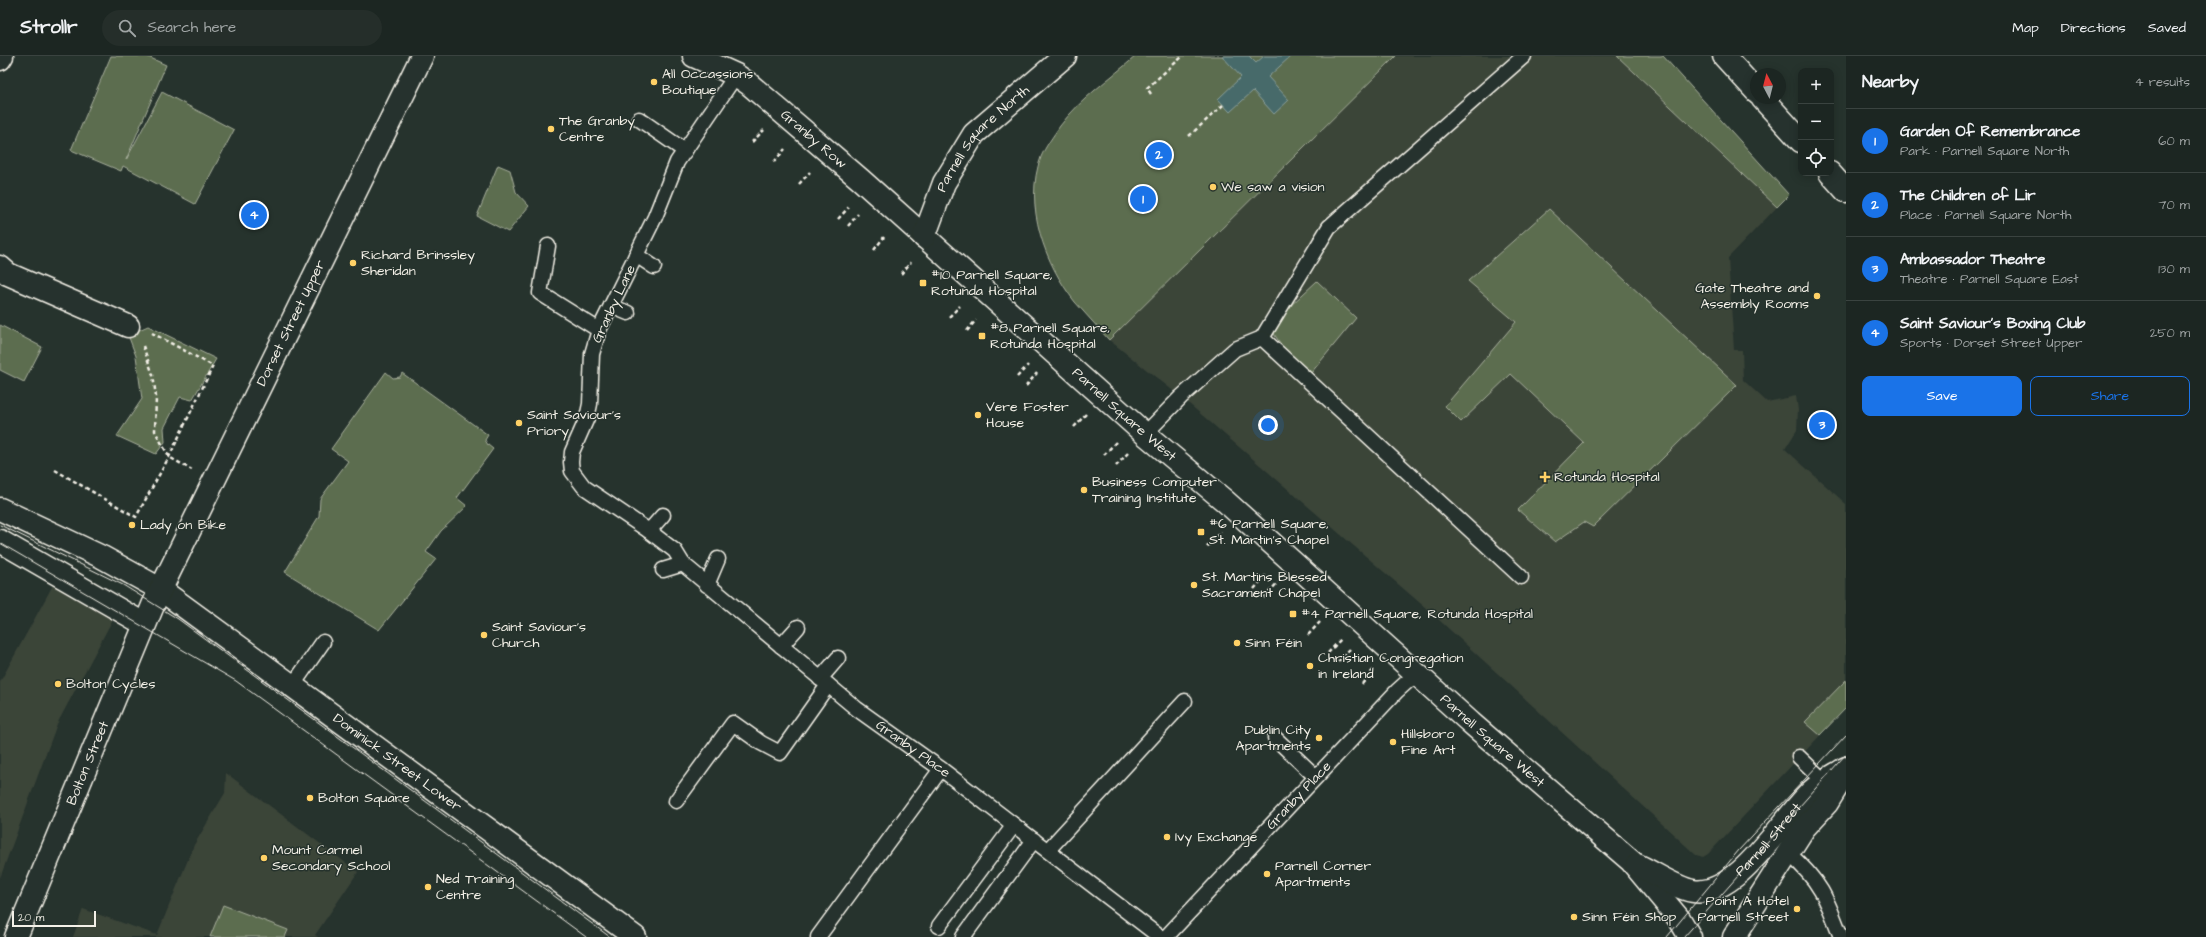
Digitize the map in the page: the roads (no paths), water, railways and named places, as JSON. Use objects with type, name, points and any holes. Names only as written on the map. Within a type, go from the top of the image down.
[{"type":"main road","name":"Dorset Street Upper","points":[[160,589],[422,56]]},
{"type":"main road","name":"Granby Row","points":[[694,56],[736,75],[861,180],[924,238]]},
{"type":"main road","name":"Parnell Square North","points":[[924,238],[944,183],[974,134],[1065,56]]},
{"type":"main road","points":[[1724,56],[1750,84]]},
{"type":"main road","points":[[1767,104],[1800,140]]},
{"type":"main road","points":[[1833,176],[1846,191]]},
{"type":"main road","name":"Parnell Square West","points":[[924,238],[1145,434],[1225,502],[1417,673],[1471,724],[1631,862],[1685,926],[1690,937]]},
{"type":"main road","points":[[0,267],[8,274],[128,326]]},
{"type":"main road","name":"Dominick Street Lower","points":[[0,509],[102,557],[160,589],[635,937]]},
{"type":"main road","points":[[0,541],[144,624]]},
{"type":"main road","name":"Bolton Street","points":[[16,937],[144,624],[160,589]]},
{"type":"main road","name":"Parnell Street","points":[[1682,886],[1694,891],[1710,889],[1722,885],[1739,873],[1807,796],[1846,768]]},
{"type":"main road","name":"Parnell Street","points":[[1734,937],[1804,828],[1827,803],[1846,772]]},
{"type":"main road","name":"Parnell Square West","points":[[1631,862],[1682,886]]},
{"type":"lane","points":[[1145,434],[1181,397],[1235,349],[1262,338],[1330,227],[1524,56]]},
{"type":"lane","name":"Granby Lane","points":[[676,551],[584,487],[572,471],[572,452],[589,411],[592,354],[599,330],[655,217],[677,162],[736,75]]},
{"type":"lane","points":[[639,119],[685,151]]},
{"type":"lane","points":[[548,246],[540,293],[599,330]]},
{"type":"lane","points":[[636,255],[654,267]]},
{"type":"lane","points":[[611,306],[628,314]]},
{"type":"lane","points":[[1262,338],[1521,577]]},
{"type":"lane","points":[[649,531],[663,515]]},
{"type":"lane","name":"Granby Place","points":[[676,551],[683,564],[707,585],[857,709],[941,769],[1160,937]]},
{"type":"lane","points":[[707,585],[718,560]]},
{"type":"lane","points":[[663,570],[683,564]]},
{"type":"lane","points":[[781,646],[798,626]]},
{"type":"lane","points":[[293,685],[323,642]]},
{"type":"lane","points":[[676,801],[733,723],[761,743],[780,753],[838,658]]},
{"type":"lane","name":"Granby Place","points":[[1166,937],[1397,691],[1417,673]]},
{"type":"lane","points":[[1048,850],[1185,701]]},
{"type":"lane","points":[[1275,738],[1316,777]]},
{"type":"lane","points":[[1799,757],[1825,782]]},
{"type":"lane","points":[[818,937],[941,769]]},
{"type":"lane","points":[[939,926],[1014,825]]},
{"type":"lane","points":[[963,937],[1034,840]]},
{"type":"lane","points":[[1788,853],[1804,867],[1825,895],[1841,937]]},
{"type":"water","points":[[1222,56],[1249,56],[1256,63],[1264,56],[1291,56],[1268,77],[1289,100],[1274,114],[1253,91],[1230,112],[1218,99],[1241,77]]},
{"type":"tram line","points":[[0,525],[123,585],[178,619],[610,937]]},
{"type":"tram line","points":[[0,543],[236,681],[586,937]]},
{"type":"tram line","points":[[1667,937],[1739,850],[1846,735]]},
{"type":"tram line","points":[[1684,937],[1846,754]]},
{"type":"place","name":"All Occassions Boutique","points":[[654,82]]},
{"type":"place","name":"The Granby Centre","points":[[551,129]]},
{"type":"place","name":"The Children of Lir","points":[[1159,155]]},
{"type":"place","name":"We saw a vision","points":[[1213,187]]},
{"type":"place","name":"Garden Of Remembrance","points":[[1143,199]]},
{"type":"place","name":"Saint Saviour's Boxing Club","points":[[254,215]]},
{"type":"place","name":"Richard Brinssley Sheridan","points":[[353,263]]},
{"type":"place","name":"#10 Parnell Square, Rotunda Hospital","points":[[923,283]]},
{"type":"place","name":"Gate Theatre and Assembly Rooms","points":[[1817,296]]},
{"type":"place","name":"#8 Parnell Square, Rotunda Hospital","points":[[982,336]]},
{"type":"place","name":"Vere Foster House","points":[[978,415]]},
{"type":"place","name":"Saint Saviour's Priory","points":[[519,423]]},
{"type":"place","name":"Ambassador Theatre","points":[[1822,425]]},
{"type":"place","name":"Rotunda Hospital","points":[[1545,477]]},
{"type":"place","name":"Business Computer Training Institute","points":[[1084,490]]},
{"type":"place","name":"Lady on Bike","points":[[132,525]]},
{"type":"place","name":"#6 Parnell Square, St. Martin's Chapel","points":[[1201,532]]},
{"type":"place","name":"St. Martins Blessed Sacrament Chapel","points":[[1194,585]]},
{"type":"place","name":"#4 Parnell Square, Rotunda Hospital","points":[[1293,614]]},
{"type":"place","name":"Saint Saviour's Church","points":[[484,635]]},
{"type":"place","name":"Sinn Féin","points":[[1237,643]]},
{"type":"place","name":"Christian Congregation in Ireland","points":[[1310,666]]},
{"type":"place","name":"Bolton Cycles","points":[[58,684]]},
{"type":"place","name":"Dublin City Apartments","points":[[1319,738]]},
{"type":"place","name":"Hillsboro Fine Art","points":[[1393,742]]},
{"type":"place","name":"Bolton Square","points":[[310,798]]},
{"type":"place","name":"Ivy Exchange","points":[[1167,837]]},
{"type":"place","name":"Mount Carmel Secondary School","points":[[264,858]]},
{"type":"place","name":"Parnell Corner Apartments","points":[[1267,874]]},
{"type":"place","name":"Ned Training Centre","points":[[428,887]]},
{"type":"place","name":"Point A Hotel Parnell Street","points":[[1797,909]]},
{"type":"place","name":"Sinn Féin Shop","points":[[1574,917]]}]
